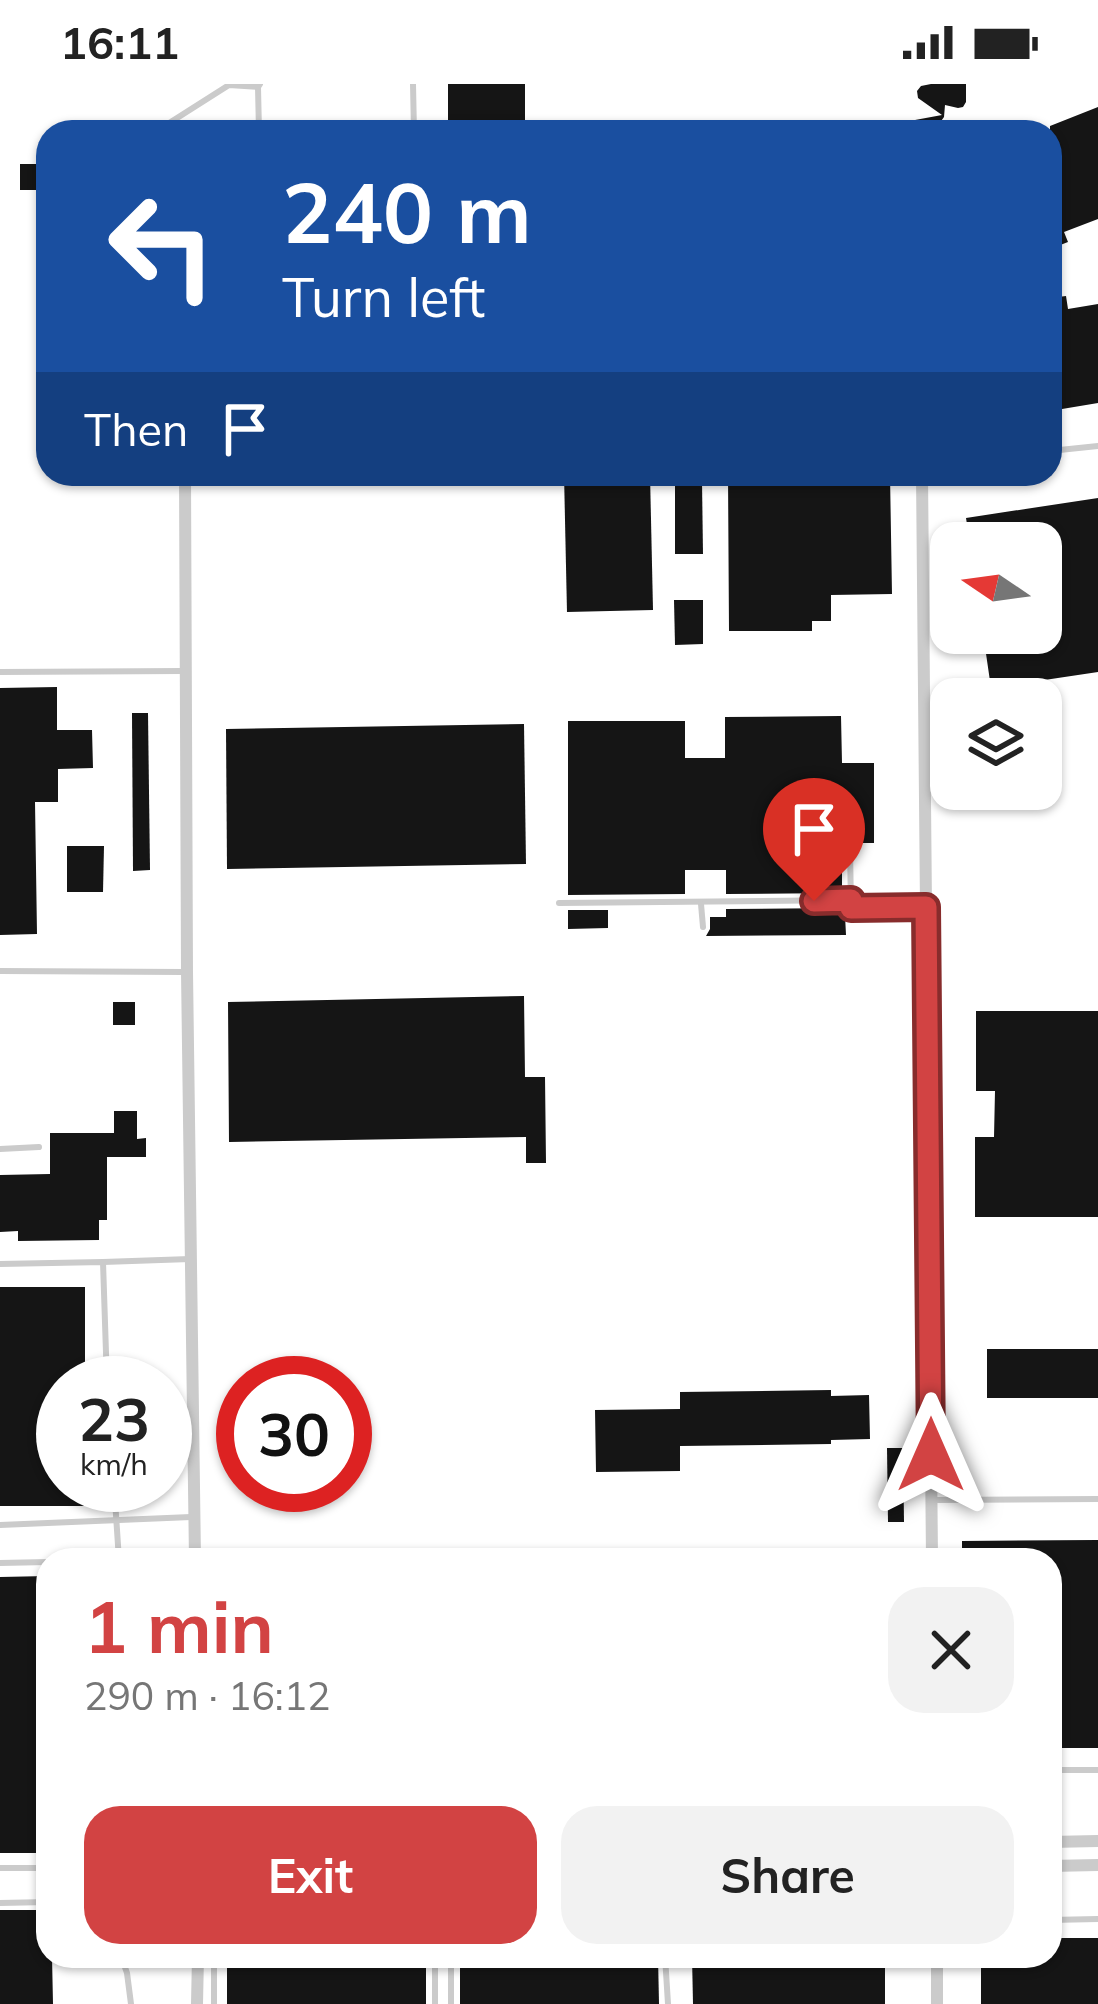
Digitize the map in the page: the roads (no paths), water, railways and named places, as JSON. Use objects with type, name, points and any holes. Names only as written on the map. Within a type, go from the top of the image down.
[{"type":"street","points":[[185,486],[195,1548]]},
{"type":"street","points":[[922,486],[932,1548]]},
{"type":"street","points":[[1062,1842],[1098,1841]]},
{"type":"street","points":[[1062,1866],[1098,1865]]},
{"type":"street","points":[[197,2004],[198,1968]]},
{"type":"street","points":[[937,1968],[937,2004]]},
{"type":"lane","points":[[413,84],[414,120]]},
{"type":"lane","points":[[174,120],[229,85],[259,86],[259,120]]},
{"type":"lane","points":[[1062,450],[1098,446]]},
{"type":"lane","points":[[0,672],[187,671]]},
{"type":"lane","points":[[850,849],[851,908],[926,907]]},
{"type":"lane","points":[[559,903],[851,900]]},
{"type":"lane","points":[[701,904],[703,927]]},
{"type":"lane","points":[[0,971],[187,972]]},
{"type":"lane","points":[[0,1149],[39,1147]]},
{"type":"lane","points":[[0,1264],[191,1259]]},
{"type":"lane","points":[[104,1262],[106,1356]]},
{"type":"lane","points":[[931,1501],[1098,1499]]},
{"type":"lane","points":[[117,1512],[119,1548]]},
{"type":"lane","points":[[0,1525],[195,1517]]},
{"type":"lane","points":[[0,1563],[36,1562]]},
{"type":"lane","points":[[1062,1770],[1098,1770]]},
{"type":"lane","points":[[0,1868],[36,1868]]},
{"type":"lane","points":[[0,1903],[36,1903]]},
{"type":"lane","points":[[1062,1920],[1098,1919]]},
{"type":"lane","points":[[126,1968],[131,2004]]},
{"type":"lane","points":[[214,1968],[214,2004]]},
{"type":"lane","points":[[435,1968],[435,2004]]},
{"type":"lane","points":[[451,1968],[451,2004]]},
{"type":"lane","points":[[666,1968],[668,2004]]}]
